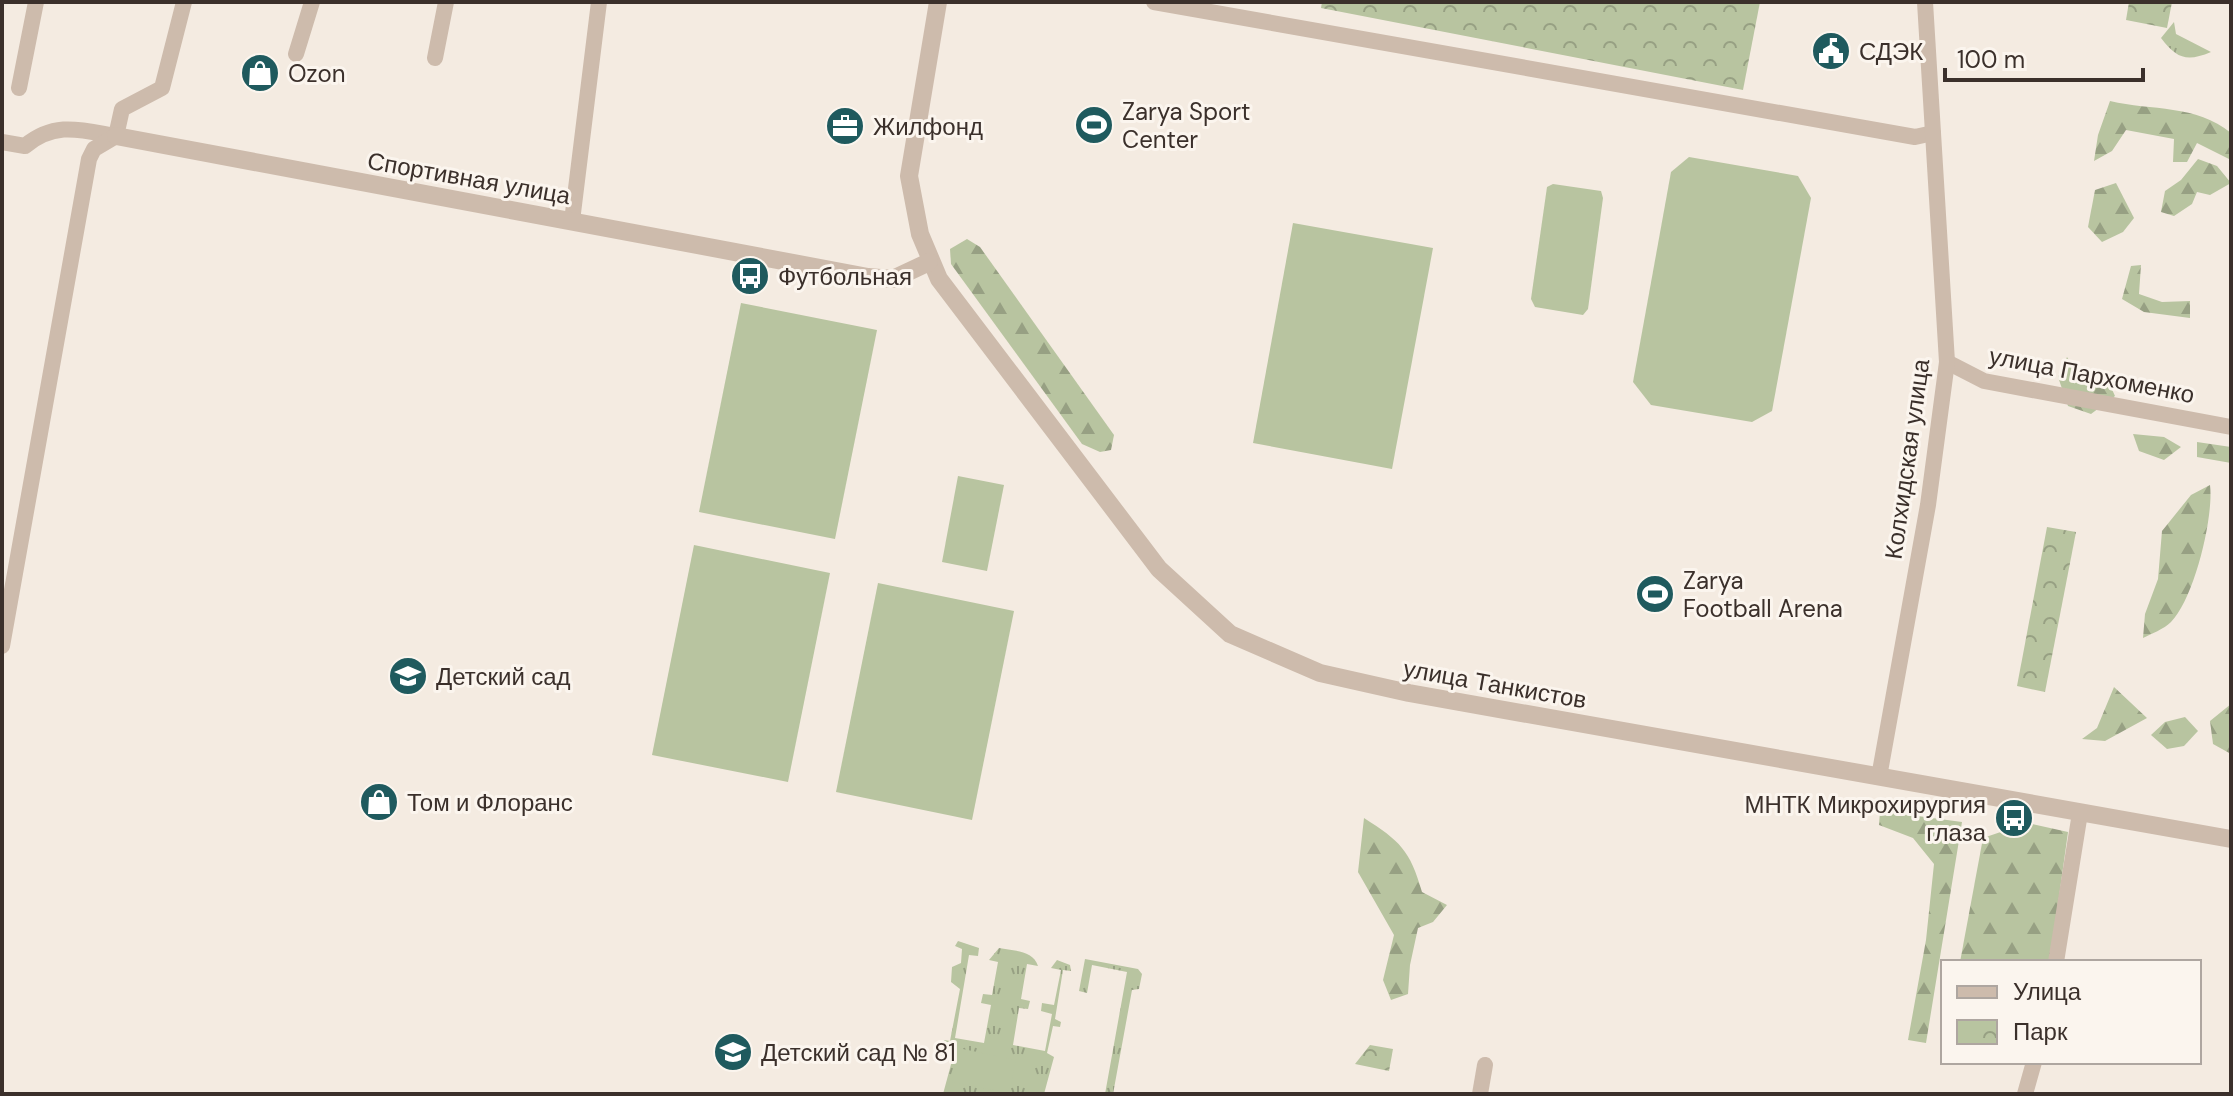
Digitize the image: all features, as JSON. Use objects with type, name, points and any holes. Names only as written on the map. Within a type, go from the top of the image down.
[{"type":"street","points":[[19,88],[36,2]]},
{"type":"street","points":[[2,646],[89,159],[94,149],[116,136],[122,109],[162,88],[184,2]]},
{"type":"street","points":[[296,54],[312,2]]},
{"type":"street","points":[[435,58],[446,2]]},
{"type":"street","points":[[572,221],[599,2]]},
{"type":"street","points":[[929,262],[909,176],[938,2]]},
{"type":"street","points":[[1154,2],[1731,107],[1915,137],[1933,133]]},
{"type":"street","name":"Колхидская улица","points":[[1879,777],[1928,505],[1947,362],[1925,2]]},
{"type":"street","name":"Спортивная улица","points":[[2,142],[25,146],[49,130],[69,127],[868,277],[893,279],[929,262]]},
{"type":"street","name":"улица Танкистов","points":[[929,262],[1159,569],[1230,634],[1320,673],[1409,693],[2231,839]]},
{"type":"street","name":"улица Пархоменко","points":[[1947,362],[1984,381],[2231,427]]},
{"type":"street","points":[[2056,960],[2080,813]]},
{"type":"street","points":[[2025,1094],[2033,1064]]},
{"type":"street","points":[[1480,1094],[1485,1065]]},
{"type":"green space","points":[[1322,2],[1760,2],[1743,90],[1321,8]]},
{"type":"green space","points":[[2129,2],[2172,2],[2167,28],[2126,20]]},
{"type":"green space","points":[[2174,22],[2176,34],[2211,52],[2189,58],[2172,50],[2161,38]]},
{"type":"green space","points":[[2110,101],[2203,117],[2231,133],[2231,160],[2197,143],[2187,162],[2173,162],[2174,139],[2126,130],[2112,151],[2094,161],[2098,135]]},
{"type":"green space","points":[[1689,157],[1798,176],[1811,198],[1772,411],[1752,422],[1651,405],[1633,382],[1671,172]]},
{"type":"green space","points":[[2198,159],[2217,166],[2231,183],[2210,195],[2197,192],[2192,204],[2174,216],[2161,212],[2165,191],[2181,180]]},
{"type":"green space","points":[[2116,183],[2134,218],[2123,232],[2102,242],[2088,227],[2095,190]]},
{"type":"green space","points":[[1553,184],[1601,191],[1603,198],[1588,309],[1583,315],[1535,307],[1531,299],[1547,187]]},
{"type":"green space","points":[[1293,223],[1433,248],[1392,469],[1253,443]]},
{"type":"green space","points":[[967,239],[980,247],[1114,435],[1111,450],[1100,452],[1082,444],[951,264],[950,249]]},
{"type":"green space","points":[[2141,265],[2139,294],[2162,302],[2190,301],[2190,318],[2144,312],[2122,299],[2131,266]]},
{"type":"green space","points":[[741,303],[877,330],[835,539],[699,512]]},
{"type":"green space","points":[[2067,357],[2083,383],[2110,385],[2115,396],[2091,414],[2068,406],[2058,377]]},
{"type":"green space","points":[[2133,434],[2164,437],[2181,447],[2164,460],[2139,451]]},
{"type":"green space","points":[[2197,442],[2231,447],[2231,463],[2197,457]]},
{"type":"green space","points":[[958,476],[1004,485],[987,571],[942,562]]},
{"type":"green space","points":[[2210,485],[2209,517],[2195,577],[2171,622],[2143,638],[2145,614],[2158,579],[2162,531],[2191,495]]},
{"type":"green space","points":[[2047,527],[2076,532],[2045,692],[2017,686]]},
{"type":"green space","points":[[694,545],[830,573],[788,782],[652,755]]},
{"type":"green space","points":[[878,583],[1014,611],[972,820],[836,792]]},
{"type":"green space","points":[[2114,687],[2147,718],[2105,741],[2082,739],[2097,728]]},
{"type":"green space","points":[[2231,704],[2231,754],[2213,744],[2210,721]]},
{"type":"green space","points":[[2185,717],[2198,731],[2184,746],[2167,749],[2151,735],[2165,722]]},
{"type":"green space","points":[[1880,811],[1962,822],[1926,1043],[1908,1040],[1926,940],[1934,864],[1913,838],[1879,825]]},
{"type":"green space","points":[[1364,818],[1387,833],[1402,848],[1413,866],[1422,892],[1447,905],[1433,922],[1418,928],[1408,994],[1391,1000],[1383,980],[1394,935],[1358,872]]},
{"type":"green space","points":[[2027,823],[2068,832],[2050,960],[1960,960],[1983,838]]},
{"type":"green space","points":[[958,941],[979,948],[978,956],[969,955],[955,1038],[984,1043],[991,1005],[981,1003],[983,994],[992,995],[998,962],[989,960],[999,948],[1027,954],[1036,961],[1038,966],[1027,964],[1021,999],[1030,1001],[1028,1009],[1019,1008],[1013,1045],[1045,1051],[1052,1014],[1041,1011],[1042,1003],[1054,1005],[1061,970],[1051,968],[1057,960],[1070,965],[1071,971],[1063,970],[1055,1019],[1061,1022],[1060,1027],[1053,1026],[1047,1053],[1054,1057],[1044,1094],[943,1094],[956,1046],[943,1044],[944,1040],[950,1041],[960,989],[951,982],[952,967],[961,963],[962,949],[955,946]]},
{"type":"green space","points":[[1085,959],[1138,969],[1142,974],[1139,989],[1132,990],[1113,1094],[1105,1094],[1127,972],[1092,965],[1087,993],[1079,991]]},
{"type":"green space","points":[[1370,1045],[1393,1049],[1389,1071],[1355,1064]]},
{"type":"green space","points":[[958,1048],[1016,1060],[1009,1093],[952,1082]]},
{"type":"place","name":"СДЭК","points":[[1831,51]]},
{"type":"place","name":"Ozon","points":[[260,73]]},
{"type":"place","name":"Zarya Sport Center","points":[[1094,125]]},
{"type":"place","name":"Жилфонд","points":[[845,126]]},
{"type":"place","name":"Футбольная","points":[[750,276]]},
{"type":"place","name":"Zarya Football Arena","points":[[1655,594]]},
{"type":"place","name":"Детский сад","points":[[408,676]]},
{"type":"place","name":"Том и Флоранс","points":[[379,802]]},
{"type":"place","name":"МНТК Микрохирургия глаза","points":[[2014,818]]},
{"type":"place","name":"Детский сад № 81","points":[[733,1052]]}]
